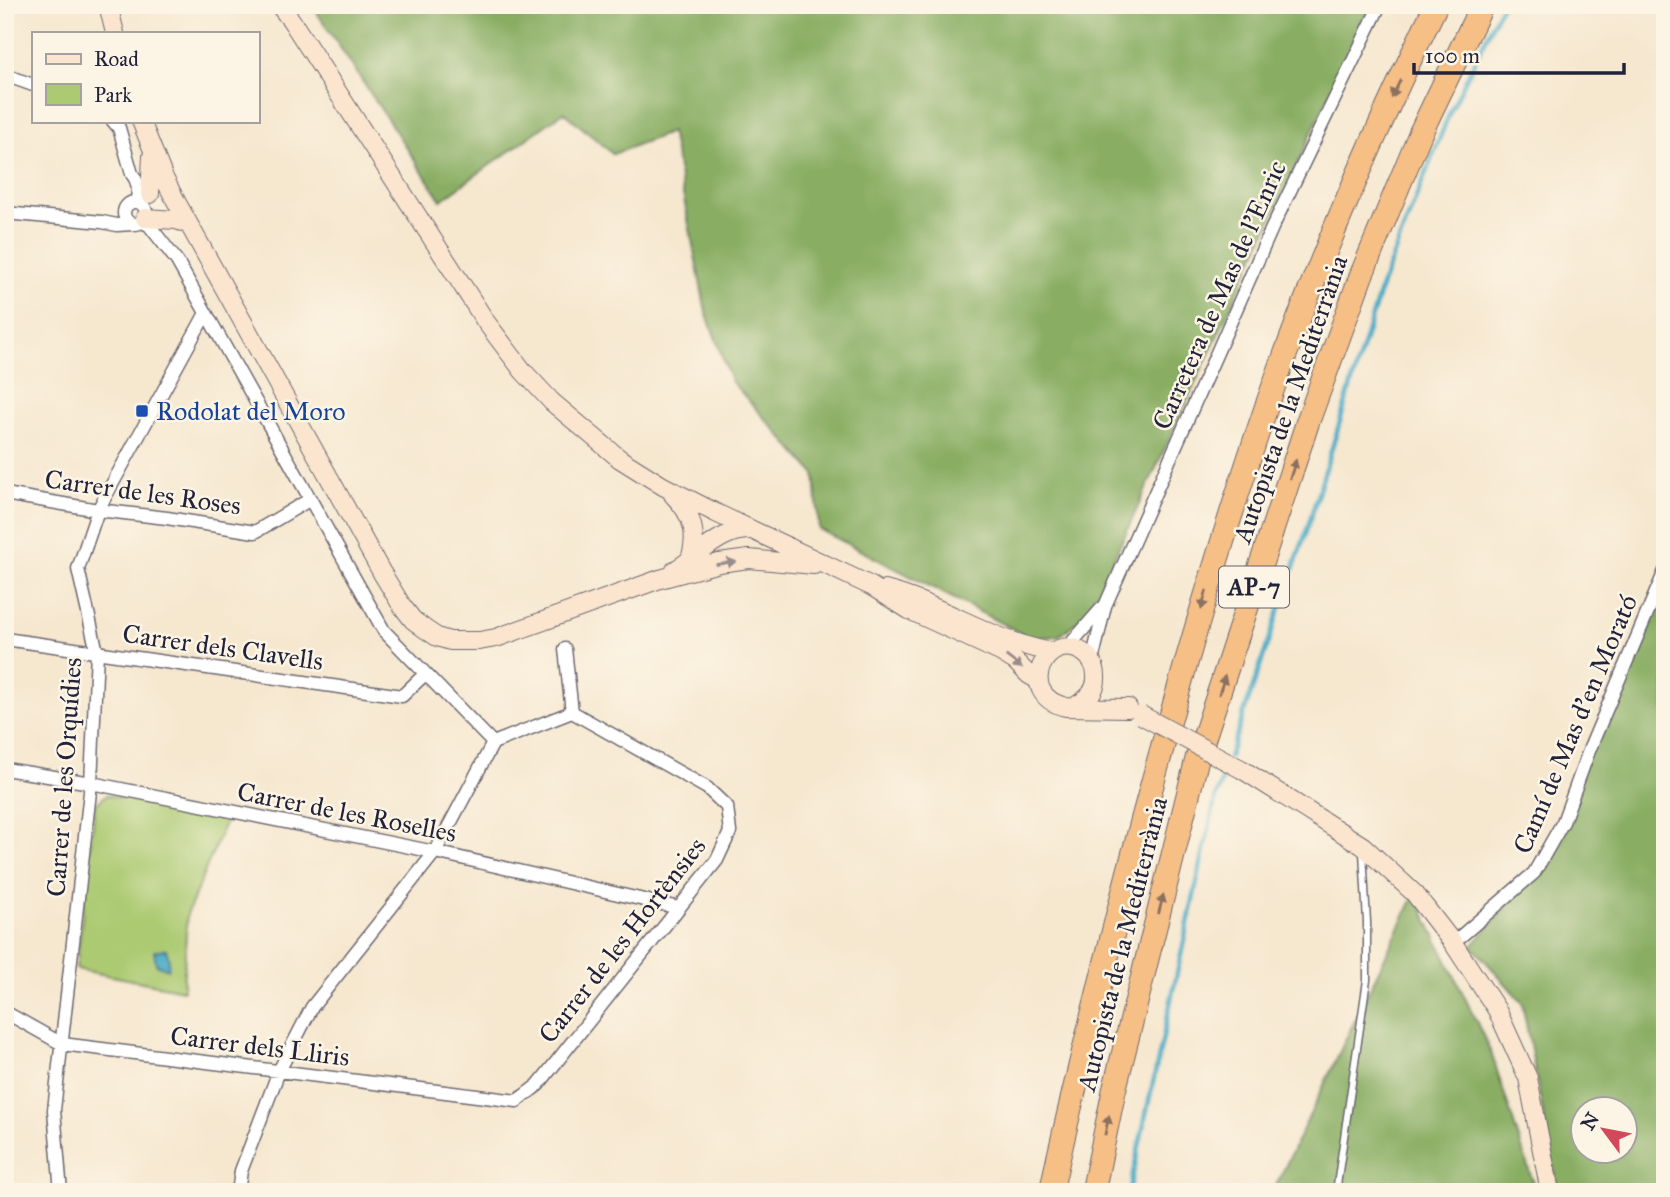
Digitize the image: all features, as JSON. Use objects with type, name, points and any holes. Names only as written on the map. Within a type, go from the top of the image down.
[{"type":"highway","name":"Autopista de la Mediterrània","points":[[1051,1192],[1075,1079],[1155,772],[1212,573],[1268,402],[1330,241],[1384,114],[1436,5]]},
{"type":"highway","name":"Autopista de la Mediterrània","points":[[1093,1192],[1114,1091],[1197,759],[1308,421],[1362,276],[1420,134],[1482,5]]},
{"type":"main road","points":[[108,5],[115,32]]},
{"type":"main road","points":[[279,5],[485,322],[523,371],[552,402],[620,459],[663,485],[870,586],[909,610],[1000,652],[1038,680]]},
{"type":"main road","points":[[141,122],[153,153],[188,224],[382,573],[402,606],[419,624],[437,637],[450,641],[496,638],[660,579],[719,563],[749,559],[828,566]]},
{"type":"main road","points":[[139,212],[153,153]]},
{"type":"main road","points":[[139,212],[173,195]]},
{"type":"main road","points":[[139,212],[188,224]]},
{"type":"main road","points":[[663,485],[683,505],[693,523],[695,536],[689,562]]},
{"type":"main road","points":[[660,579],[733,531],[754,530]]},
{"type":"main road","points":[[870,586],[910,596],[1009,641],[1085,654],[1094,670],[1135,711],[1243,770],[1363,846],[1415,894],[1453,943],[1497,1010],[1528,1078],[1550,1192]]},
{"type":"main road","points":[[1059,650],[1042,663],[1038,680],[1047,699],[1066,707],[1077,705],[1135,711]]},
{"type":"main road","points":[[1077,705],[1093,691],[1094,670]]},
{"type":"street","name":"Carretera de Mas de l'Enric","points":[[1105,606],[1272,228],[1380,5]]},
{"type":"street","points":[[5,75],[32,85]]},
{"type":"street","points":[[114,122],[119,128],[138,189],[142,233],[158,239],[177,261],[384,631],[493,743]]},
{"type":"street","points":[[5,213],[117,225],[139,212]]},
{"type":"street","name":"Carrer de les Orquídies","points":[[61,1192],[54,1110],[91,783],[97,652],[78,569],[98,510],[206,313]]},
{"type":"street","name":"Carrer de les Roses","points":[[5,494],[255,532],[309,500]]},
{"type":"street","name":"Camí de Mas d'en Morató","points":[[1453,943],[1534,873],[1563,822],[1590,748],[1665,571]]},
{"type":"street","points":[[1059,650],[1105,606]]},
{"type":"street","points":[[1094,670],[1105,606]]},
{"type":"street","name":"Carrer dels Clavells","points":[[5,639],[402,696],[425,674]]},
{"type":"street","points":[[238,1192],[241,1171],[279,1071],[312,1007],[435,852],[493,743],[572,712],[565,649]]},
{"type":"street","name":"Carrer de les Hortènsies","points":[[517,1101],[538,1085],[679,908],[716,860],[730,832],[727,807],[707,788],[572,712]]},
{"type":"street","name":"Carrer de les Roselles","points":[[5,768],[435,852],[679,908]]},
{"type":"street","name":"Carrer dels Lliris","points":[[5,1012],[62,1044],[517,1101]]},
{"type":"lane","points":[[1336,1192],[1367,980],[1363,846]]},
{"type":"green space","points":[[312,5],[1371,5],[1089,612],[1059,636],[1030,638],[819,529],[815,474],[731,381],[706,312],[671,132],[613,154],[564,112],[441,200]]},
{"type":"green space","points":[[1665,569],[1665,1192],[1558,1192],[1522,1002],[1472,946],[1540,868]]},
{"type":"green space","points":[[106,795],[227,818],[187,914],[183,990],[76,969],[95,805]]},
{"type":"green space","points":[[1415,894],[1491,1052],[1536,1192],[1273,1192]]},
{"type":"water","points":[[166,949],[168,969],[156,964],[154,951]]},
{"type":"waterway","points":[[1229,757],[1308,526],[1382,284],[1450,112],[1502,5]]},
{"type":"waterway","points":[[1129,1192],[1215,800],[1227,765]]},
{"type":"place","name":"Rodolat del Moro","points":[[142,411]]}]
